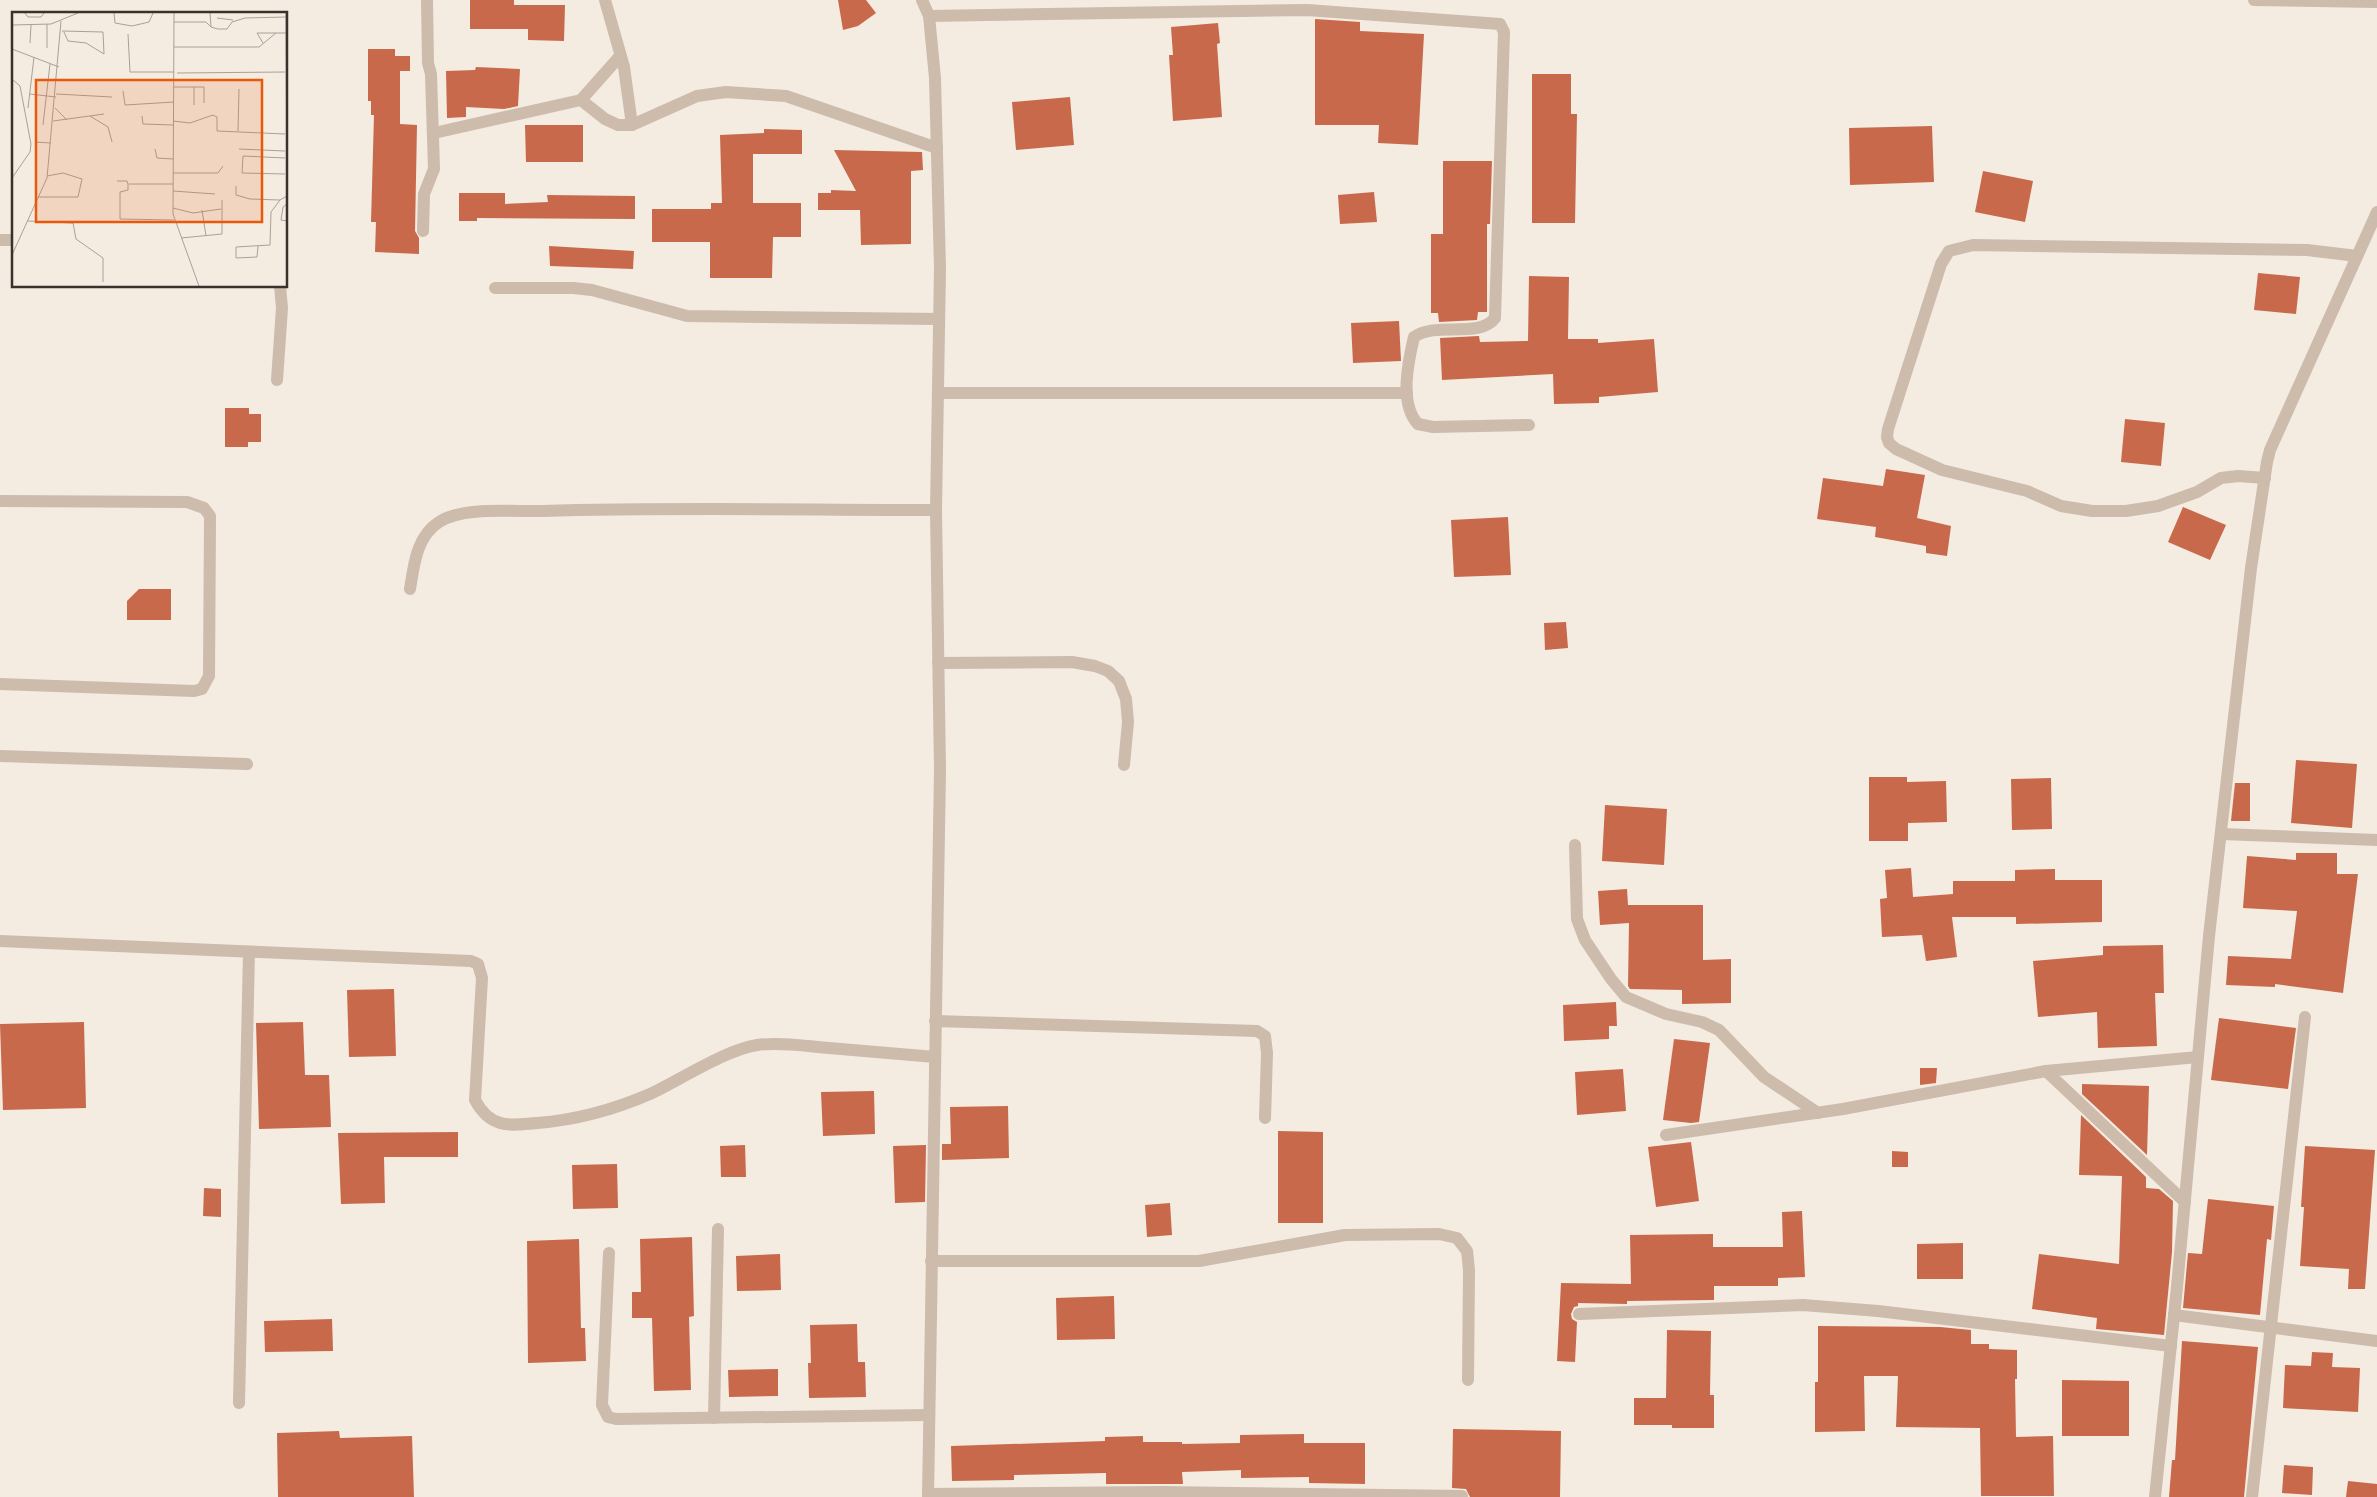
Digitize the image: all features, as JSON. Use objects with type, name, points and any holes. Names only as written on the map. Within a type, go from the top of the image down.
[{"type":"street","points":[[423,230],[424,194],[434,169],[431,74],[428,63],[427,0]]},
{"type":"street","points":[[605,0],[624,67],[632,125]]},
{"type":"street","points":[[922,0],[928,16],[935,78],[939,319],[936,510],[940,770],[928,1496],[1161,1492],[1462,1496]]},
{"type":"street","points":[[2254,0],[2377,2]]},
{"type":"street","points":[[928,16],[1308,10],[1500,24],[1504,32],[1494,318],[1490,325],[1483,328],[1436,329],[1421,332],[1414,337],[1407,393],[1409,410],[1418,424],[1433,427],[1529,426]]},
{"type":"street","points":[[434,133],[581,100],[620,56]]},
{"type":"street","points":[[581,100],[605,119],[618,125],[632,125],[697,96],[726,92],[786,96],[937,148]]},
{"type":"street","points":[[2155,1497],[2221,834],[2251,568],[2265,478],[2270,450],[2377,212]]},
{"type":"street","points":[[2265,478],[2238,476],[2221,478],[2197,492],[2158,506],[2126,511],[2092,511],[2061,506],[2027,491],[1942,470],[1896,449],[1887,437],[1888,429],[1941,264],[1949,251],[1973,245],[2307,250],[2357,256]]},
{"type":"street","points":[[277,380],[282,308],[280,288]]},
{"type":"street","points":[[495,288],[573,288],[592,290],[687,316],[939,319]]},
{"type":"street","points":[[938,393],[1407,393]]},
{"type":"street","points":[[0,501],[187,502],[204,508],[210,516],[210,526],[208,676],[202,689],[194,691],[0,684]]},
{"type":"street","points":[[410,589],[415,555],[427,533],[439,522],[462,513],[581,510],[936,510]]},
{"type":"street","points":[[938,663],[1072,662],[1108,670],[1119,682],[1126,699],[1128,722],[1124,765]]},
{"type":"street","points":[[0,756],[247,764]]},
{"type":"street","points":[[2221,834],[2377,840]]},
{"type":"street","points":[[1575,845],[1577,919],[1585,940],[1611,980],[1626,996],[1666,1014],[1702,1022],[1719,1030],[1764,1077],[1818,1113]]},
{"type":"street","points":[[0,940],[471,960],[478,964],[482,978],[475,1100],[483,1114],[491,1120],[513,1125],[572,1120],[613,1108],[650,1094],[720,1058],[755,1045],[783,1044],[935,1057]]},
{"type":"street","points":[[239,1403],[249,952]]},
{"type":"street","points":[[2252,1497],[2305,1017]]},
{"type":"street","points":[[935,1021],[1256,1030],[1265,1036],[1266,1044],[1265,1118]]},
{"type":"street","points":[[1666,1135],[1818,1113],[2046,1071],[2198,1057]]},
{"type":"street","points":[[2046,1071],[2185,1202]]},
{"type":"street","points":[[714,1418],[718,1229]]},
{"type":"street","points":[[931,1261],[1199,1262],[1345,1236],[1439,1234],[1457,1238],[1467,1251],[1469,1270],[1468,1380]]},
{"type":"street","points":[[609,1253],[602,1405],[608,1417],[616,1420],[929,1415]]},
{"type":"street","points":[[1578,1314],[1803,1306],[1878,1311],[2171,1346]]},
{"type":"street","points":[[2174,1315],[2271,1329],[2377,1341]]},
{"type":"building","points":[[470,0],[514,0],[514,5],[565,5],[564,41],[528,40],[528,29],[470,29]]},
{"type":"building","points":[[838,0],[866,0],[876,13],[858,26],[843,30]]},
{"type":"building","points":[[1315,19],[1360,22],[1360,31],[1424,34],[1418,145],[1378,143],[1379,125],[1315,125]]},
{"type":"building","points":[[1218,23],[1220,43],[1217,44],[1222,117],[1173,121],[1169,55],[1173,55],[1171,27]]},
{"type":"building","points":[[368,49],[395,49],[395,56],[410,56],[410,71],[400,71],[400,124],[417,125],[415,231],[419,238],[419,254],[375,252],[376,222],[371,222],[374,115],[371,115],[371,101],[368,101]]},
{"type":"building","points":[[476,67],[520,69],[518,106],[504,109],[466,107],[466,117],[447,118],[446,71],[475,70]]},
{"type":"building","points":[[1532,74],[1571,74],[1571,114],[1577,114],[1575,223],[1532,223]]},
{"type":"building","points":[[1070,97],[1074,145],[1016,150],[1012,102]]},
{"type":"building","points":[[525,125],[583,125],[583,162],[526,162]]},
{"type":"building","points":[[1932,126],[1934,182],[1850,185],[1849,128]]},
{"type":"building","points":[[764,129],[802,130],[802,154],[753,154],[753,203],[801,203],[801,237],[773,237],[772,278],[710,278],[710,242],[652,242],[652,209],[711,209],[711,203],[722,203],[720,135],[764,133]]},
{"type":"building","points":[[834,150],[922,152],[923,170],[911,171],[911,244],[861,245],[860,210],[818,210],[818,193],[831,193],[831,190],[856,191]]},
{"type":"building","points":[[1443,161],[1492,161],[1490,224],[1487,224],[1487,312],[1478,312],[1477,320],[1439,322],[1438,313],[1431,313],[1431,234],[1443,234]]},
{"type":"building","points":[[1983,171],[2033,181],[2025,222],[1975,212]]},
{"type":"building","points":[[1374,192],[1377,222],[1340,224],[1338,195]]},
{"type":"building","points":[[459,193],[505,193],[505,204],[548,202],[547,195],[635,196],[635,219],[477,218],[477,221],[459,221]]},
{"type":"building","points":[[549,246],[634,251],[633,269],[550,266]]},
{"type":"building","points":[[2258,273],[2300,277],[2296,314],[2254,310]]},
{"type":"building","points":[[1529,276],[1569,277],[1568,339],[1598,339],[1598,343],[1654,339],[1658,392],[1599,397],[1599,403],[1554,404],[1553,374],[1442,380],[1440,338],[1479,336],[1480,342],[1528,341]]},
{"type":"building","points":[[1399,321],[1401,361],[1353,363],[1351,323]]},
{"type":"building","points":[[225,408],[249,408],[249,414],[261,414],[261,442],[248,442],[248,447],[225,447]]},
{"type":"building","points":[[2125,419],[2165,423],[2161,466],[2121,462]]},
{"type":"building","points":[[1886,469],[1925,475],[1917,518],[1951,526],[1947,556],[1926,553],[1926,546],[1875,537],[1876,527],[1817,519],[1823,478],[1883,486]]},
{"type":"building","points":[[2183,507],[2226,525],[2210,560],[2168,542]]},
{"type":"building","points":[[1508,517],[1511,575],[1454,577],[1451,520]]},
{"type":"building","points":[[139,589],[171,589],[171,620],[127,620],[127,601]]},
{"type":"building","points":[[1566,622],[1568,648],[1545,650],[1544,623]]},
{"type":"building","points":[[2296,760],[2357,764],[2352,828],[2291,823]]},
{"type":"building","points":[[1869,777],[1907,777],[1907,782],[1946,781],[1947,822],[1908,823],[1908,841],[1869,841]]},
{"type":"building","points":[[2051,778],[2052,829],[2012,830],[2011,779]]},
{"type":"building","points":[[2235,783],[2250,783],[2250,821],[2231,821]]},
{"type":"building","points":[[1605,805],[1667,809],[1664,865],[1602,861]]},
{"type":"building","points":[[2296,853],[2337,853],[2337,874],[2358,874],[2343,993],[2275,984],[2275,987],[2226,985],[2228,956],[2291,959],[2297,911],[2243,908],[2247,856],[2296,860]]},
{"type":"building","points":[[1911,868],[1913,897],[1953,894],[1953,881],[2015,881],[2015,870],[2055,869],[2055,880],[2102,880],[2102,922],[2016,924],[2016,917],[1952,917],[1957,957],[1926,961],[1922,935],[1882,937],[1880,899],[1887,898],[1885,870]]},
{"type":"building","points":[[1627,889],[1628,905],[1703,905],[1703,960],[1731,959],[1731,1003],[1682,1004],[1682,990],[1630,989],[1628,986],[1629,923],[1600,925],[1598,891]]},
{"type":"building","points":[[2163,945],[2164,993],[2155,993],[2157,1046],[2098,1048],[2097,1012],[2038,1017],[2033,961],[2103,955],[2103,946]]},
{"type":"building","points":[[394,989],[396,1056],[349,1057],[347,990]]},
{"type":"building","points":[[1616,1002],[1617,1026],[1609,1026],[1609,1039],[1564,1041],[1563,1005]]},
{"type":"building","points":[[2219,1018],[2296,1028],[2288,1089],[2211,1080]]},
{"type":"building","points":[[84,1022],[86,1108],[3,1110],[0,1024]]},
{"type":"building","points":[[303,1022],[305,1075],[329,1075],[331,1127],[259,1129],[256,1023]]},
{"type":"building","points":[[1674,1039],[1710,1043],[1699,1122],[1663,1120]]},
{"type":"building","points":[[1920,1068],[1937,1068],[1936,1083],[1920,1085]]},
{"type":"building","points":[[1623,1069],[1626,1111],[1577,1115],[1575,1072]]},
{"type":"building","points":[[2082,1084],[2149,1086],[2147,1155],[2082,1094]]},
{"type":"building","points":[[874,1091],[875,1134],[823,1136],[821,1092]]},
{"type":"building","points":[[1008,1106],[1009,1158],[942,1160],[942,1144],[951,1144],[950,1107]]},
{"type":"building","points":[[2081,1115],[2146,1177],[2146,1188],[2159,1189],[2173,1201],[2172,1252],[2164,1335],[2096,1329],[2097,1318],[2032,1309],[2039,1254],[2119,1264],[2122,1176],[2079,1175]]},
{"type":"building","points":[[1278,1131],[1323,1132],[1323,1223],[1278,1223]]},
{"type":"building","points":[[458,1132],[458,1157],[384,1157],[385,1203],[341,1204],[338,1133]]},
{"type":"building","points":[[1691,1142],[1699,1201],[1656,1207],[1648,1147]]},
{"type":"building","points":[[745,1145],[746,1177],[721,1177],[720,1146]]},
{"type":"building","points":[[926,1145],[925,1202],[895,1203],[893,1146]]},
{"type":"building","points":[[2305,1146],[2375,1150],[2365,1289],[2348,1289],[2349,1269],[2300,1266],[2304,1207],[2301,1207]]},
{"type":"building","points":[[1892,1151],[1908,1152],[1908,1167],[1892,1167]]},
{"type":"building","points":[[617,1164],[618,1208],[573,1209],[572,1165]]},
{"type":"building","points":[[204,1188],[221,1189],[221,1217],[203,1216]]},
{"type":"building","points":[[2208,1199],[2274,1206],[2271,1240],[2267,1239],[2260,1315],[2183,1308],[2188,1253],[2202,1254]]},
{"type":"building","points":[[1170,1203],[1172,1235],[1147,1237],[1145,1205]]},
{"type":"building","points":[[1802,1211],[1805,1277],[1778,1278],[1778,1286],[1714,1286],[1714,1300],[1627,1301],[1627,1304],[1578,1303],[1578,1306],[1574,1307],[1571,1314],[1572,1319],[1577,1322],[1575,1362],[1557,1361],[1561,1283],[1631,1284],[1630,1235],[1713,1234],[1713,1247],[1783,1247],[1782,1212]]},
{"type":"building","points":[[692,1237],[694,1316],[689,1317],[691,1390],[654,1391],[652,1318],[632,1318],[632,1292],[641,1292],[640,1239]]},
{"type":"building","points":[[579,1239],[581,1328],[585,1328],[586,1361],[528,1363],[527,1241]]},
{"type":"building","points":[[1963,1243],[1963,1279],[1917,1279],[1917,1244]]},
{"type":"building","points":[[780,1254],[781,1290],[737,1291],[736,1256]]},
{"type":"building","points":[[1114,1296],[1115,1339],[1057,1340],[1056,1298]]},
{"type":"building","points":[[332,1319],[333,1351],[265,1352],[264,1321]]},
{"type":"building","points":[[857,1324],[858,1362],[865,1362],[866,1397],[809,1398],[808,1363],[811,1363],[810,1325]]},
{"type":"building","points":[[1818,1326],[1940,1327],[1971,1330],[1971,1344],[1989,1344],[1989,1349],[2017,1350],[2017,1379],[2015,1379],[2016,1437],[2053,1436],[2054,1496],[1981,1496],[1980,1428],[1896,1427],[1898,1376],[1864,1376],[1865,1431],[1815,1432],[1815,1382],[1818,1382]]},
{"type":"building","points":[[1667,1330],[1711,1331],[1710,1395],[1714,1395],[1714,1428],[1672,1428],[1672,1425],[1634,1425],[1634,1398],[1666,1398]]},
{"type":"building","points":[[2182,1341],[2258,1347],[2244,1497],[2169,1497],[2172,1460],[2175,1460]]},
{"type":"building","points":[[2312,1352],[2333,1353],[2332,1367],[2360,1368],[2358,1412],[2283,1408],[2285,1365],[2311,1366]]},
{"type":"building","points":[[778,1369],[778,1396],[729,1397],[728,1370]]},
{"type":"building","points":[[2062,1380],[2129,1381],[2129,1436],[2062,1436]]},
{"type":"building","points":[[1453,1429],[1561,1431],[1560,1497],[1470,1497],[1466,1489],[1452,1488]]},
{"type":"building","points":[[339,1431],[340,1438],[412,1436],[414,1497],[278,1497],[277,1433]]},
{"type":"building","points":[[1304,1434],[1304,1443],[1365,1443],[1365,1484],[1309,1483],[1309,1477],[1241,1478],[1241,1470],[1182,1472],[1183,1484],[1106,1484],[1106,1473],[1014,1475],[1014,1480],[952,1481],[951,1446],[1105,1441],[1105,1437],[1143,1436],[1143,1442],[1182,1442],[1182,1444],[1240,1443],[1240,1435]]},
{"type":"building","points":[[2284,1465],[2313,1467],[2312,1495],[2282,1493]]},
{"type":"building","points":[[2348,1481],[2377,1484],[2377,1497],[2346,1497]]}]
